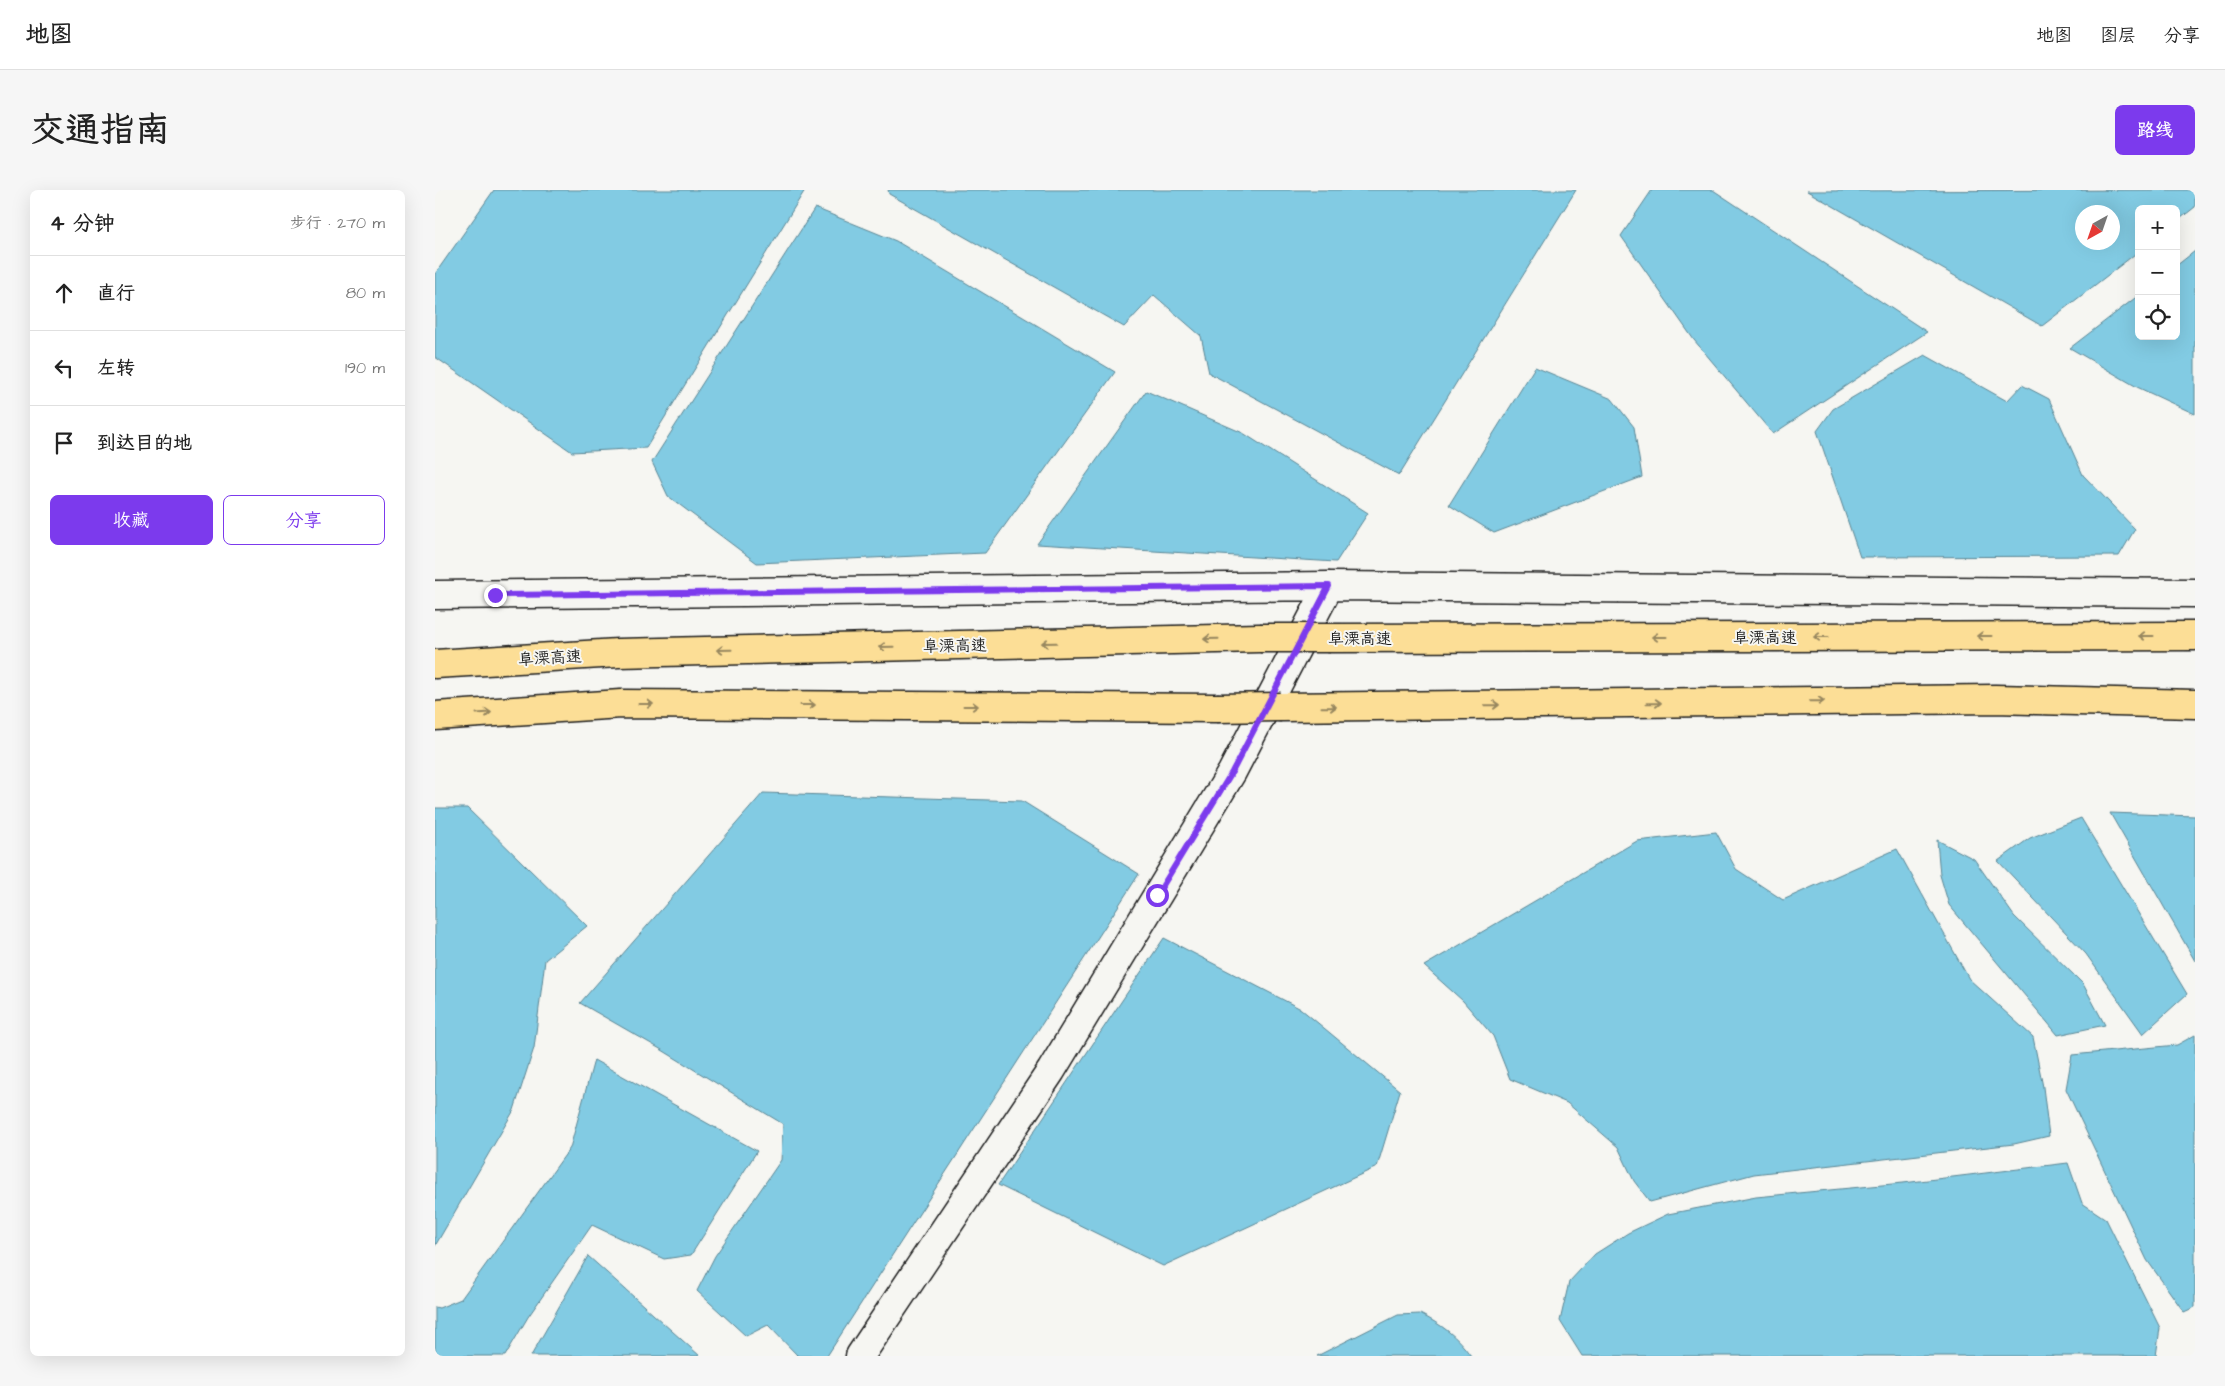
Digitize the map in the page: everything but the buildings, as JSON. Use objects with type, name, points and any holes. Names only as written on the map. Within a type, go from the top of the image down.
[{"type":"highway","name":"阜溧高速","points":[[435,664],[617,653],[1260,638],[2195,636]]},
{"type":"highway","points":[[435,716],[621,704],[1217,708],[1995,699],[2195,704]]},
{"type":"street","points":[[435,596],[1329,586],[2195,593]]},
{"type":"street","points":[[860,1356],[1051,1071],[1232,772],[1329,586]]},
{"type":"water","points":[[494,190],[805,190],[646,448],[572,452],[435,357],[435,274]]},
{"type":"water","points":[[888,190],[1576,190],[1399,475],[1209,373],[1201,336],[1154,295],[1124,327],[889,194]]},
{"type":"water","points":[[1652,190],[1713,190],[1927,332],[1773,434],[1694,340],[1621,236]]},
{"type":"water","points":[[2195,190],[2195,207],[2180,219],[2180,205],[2135,205],[2135,254],[2042,326],[1807,191]]},
{"type":"water","points":[[815,208],[896,241],[1115,372],[985,553],[757,563],[668,496],[652,462]]},
{"type":"water","points":[[2195,251],[2195,414],[2137,387],[2070,348],[2135,298],[2135,340],[2180,340],[2180,263]]},
{"type":"water","points":[[1925,355],[2007,401],[2022,385],[2049,399],[2083,475],[2135,529],[2119,556],[1860,557],[1817,431],[1833,409]]},
{"type":"water","points":[[1535,367],[1612,399],[1634,427],[1642,477],[1494,533],[1449,505]]},
{"type":"water","points":[[1146,391],[1243,433],[1368,513],[1336,562],[1037,544]]},
{"type":"water","points":[[763,793],[1022,801],[1139,874],[827,1356],[798,1356],[768,1325],[746,1336],[697,1291],[715,1256],[781,1160],[783,1124],[662,1050],[580,1003]]},
{"type":"water","points":[[435,808],[467,808],[587,926],[545,960],[534,1048],[514,1110],[435,1246]]},
{"type":"water","points":[[2110,813],[2195,816],[2195,961]]},
{"type":"water","points":[[2081,818],[2187,994],[2143,1034],[2086,954],[1998,861],[2030,838]]},
{"type":"water","points":[[1716,832],[1736,869],[1783,900],[1897,849],[1969,979],[2033,1037],[2043,1087],[2049,1136],[2014,1144],[1754,1174],[1650,1202],[1634,1181],[1618,1147],[1567,1103],[1510,1079],[1493,1036],[1463,1001],[1424,966],[1637,841]]},
{"type":"water","points":[[1937,840],[1974,859],[2014,916],[2083,984],[2105,1025],[2058,1035],[1949,905],[1940,875]]},
{"type":"water","points":[[1164,938],[1301,1009],[1400,1091],[1377,1167],[1163,1266],[998,1185]]},
{"type":"water","points":[[2195,1035],[2195,1307],[2184,1312],[2147,1260],[2066,1089],[2072,1055],[2177,1045]]},
{"type":"water","points":[[594,1060],[757,1151],[691,1255],[664,1259],[592,1225],[528,1317],[505,1356],[435,1356],[435,1307],[439,1308],[461,1299],[570,1148]]},
{"type":"water","points":[[2068,1163],[2082,1203],[2106,1219],[2160,1328],[2156,1356],[1582,1356],[1560,1321],[1569,1282],[1595,1254],[1628,1233],[1668,1214],[1756,1197],[1903,1183]]},
{"type":"water","points":[[588,1256],[700,1356],[531,1356]]},
{"type":"water","points":[[1420,1314],[1448,1331],[1471,1356],[1317,1356],[1398,1315]]},
{"type":"route","points":[[495,595],[1329,586],[1232,772],[1157,895]]}]
